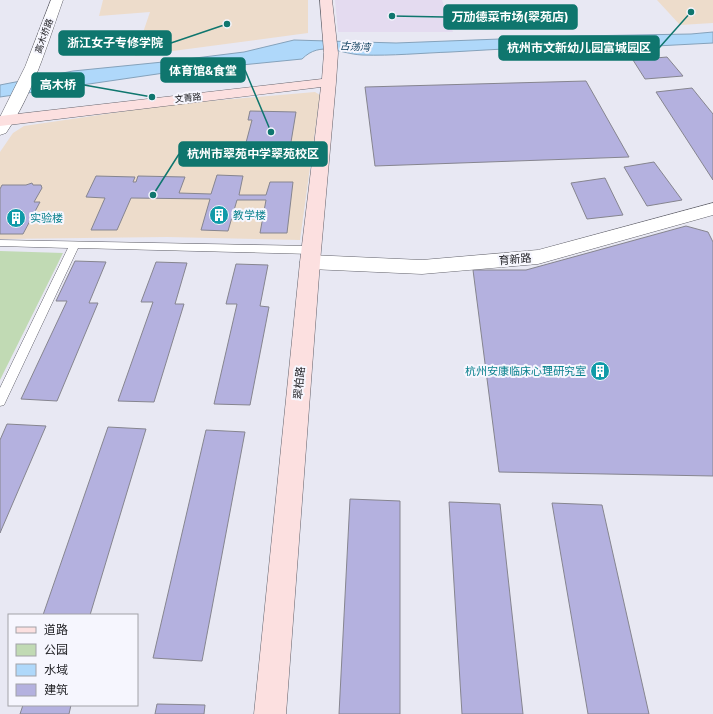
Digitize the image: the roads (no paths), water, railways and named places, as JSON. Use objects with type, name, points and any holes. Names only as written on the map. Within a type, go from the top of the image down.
[{"type":"street","name":"高木桥路","points":[[2,124],[17,101],[31,71],[57,0]]},
{"type":"street","name":"翠柏路","points":[[270,714],[311,256],[329,82],[331,53],[326,0]]},
{"type":"street","name":"文菁路","points":[[2,124],[329,82]]},
{"type":"street","name":"育新路","points":[[311,256],[422,267],[538,257],[713,209]]},
{"type":"lane","points":[[0,243],[75,244],[311,256]]},
{"type":"lane","points":[[0,401],[75,244]]},
{"type":"water","name":"古荡湾","points":[[713,32],[713,43],[618,48],[594,44],[373,55],[362,55],[324,49],[309,53],[302,59],[171,72],[0,97],[0,85],[5,84],[73,71],[244,52],[294,40],[396,43],[578,36],[691,34]]},
{"type":"place","name":"杭州市文新幼儿园富城园区","points":[[691,12]]},
{"type":"place","name":"万劢德菜巿场(翠苑店)","points":[[392,16]]},
{"type":"place","name":"浙江女子专修学院","points":[[227,24]]},
{"type":"place","name":"高木桥","points":[[152,97]]},
{"type":"place","name":"体育馆&食堂","points":[[271,132]]},
{"type":"place","name":"杭州市翠苑中学翠苑校区","points":[[153,195]]},
{"type":"place","name":"教学楼","points":[[219,215]]},
{"type":"place","name":"实验楼","points":[[16,218]]},
{"type":"place","name":"杭州安康临床心理研究室","points":[[600,371]]}]
